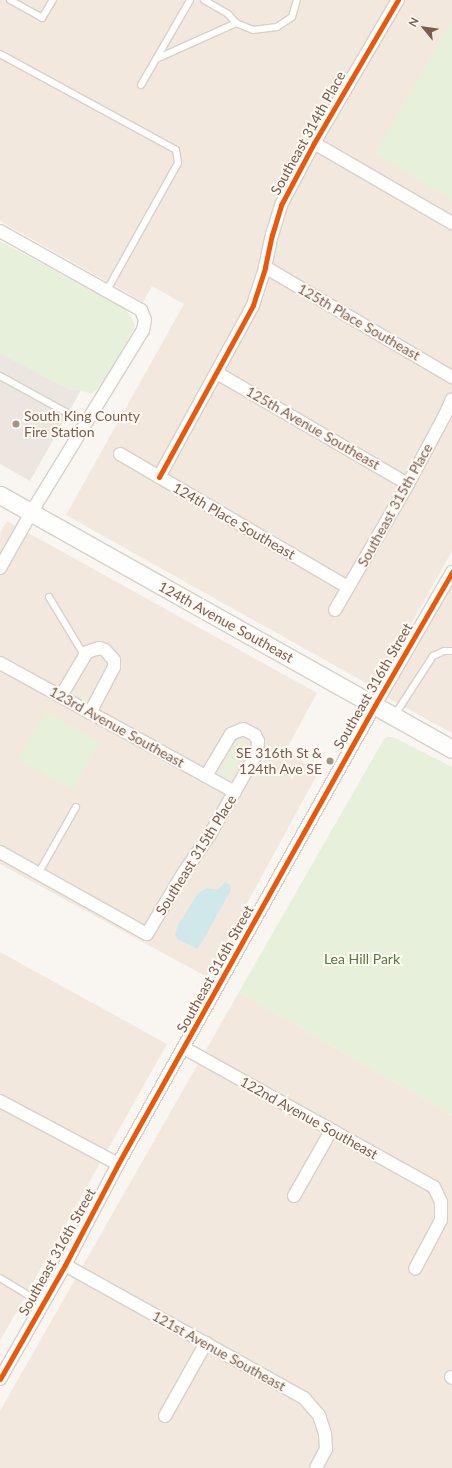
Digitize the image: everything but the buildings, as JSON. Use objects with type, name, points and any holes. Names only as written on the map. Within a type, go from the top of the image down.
[{"type":"street","name":"Southeast 314th Place","points":[[159,477],[253,305],[265,267],[272,235],[281,205],[314,143],[398,0]]},
{"type":"street","points":[[314,143],[452,223]]},
{"type":"street","points":[[0,231],[141,310],[145,320],[143,330],[31,513],[0,568]]},
{"type":"street","name":"125th Place Southeast","points":[[265,267],[452,377]]},
{"type":"street","name":"125th Avenue Southeast","points":[[217,373],[408,484]]},
{"type":"street","name":"Southeast 315th Place","points":[[335,610],[408,484],[452,399]]},
{"type":"street","name":"124th Place Southeast","points":[[120,454],[348,587]]},
{"type":"street","name":"124th Avenue Southeast","points":[[0,495],[375,704],[452,749]]},
{"type":"street","name":"Southeast 316th Street","points":[[0,1378],[65,1265],[118,1164],[375,704],[452,572]]},
{"type":"street","points":[[60,696],[84,655],[92,649],[99,648],[105,650],[114,660],[112,673],[90,712]]},
{"type":"street","name":"123rd Avenue Southeast","points":[[0,663],[235,792]]},
{"type":"street","name":"Southeast 315th Place","points":[[38,874],[148,934],[184,872],[210,836],[257,753],[259,747],[258,741],[250,731],[243,729],[231,734],[206,776]]},
{"type":"street","points":[[0,852],[38,874]]},
{"type":"street","name":"122nd Avenue Southeast","points":[[184,1048],[434,1187],[441,1202],[441,1220],[415,1269]]},
{"type":"street","points":[[0,1101],[118,1164]]},
{"type":"street","points":[[294,1196],[331,1130]]},
{"type":"street","name":"121st Avenue Southeast","points":[[65,1265],[304,1398],[319,1415],[325,1434],[326,1449],[316,1468]]},
{"type":"street","points":[[165,1416],[206,1343]]},
{"type":"lane","points":[[10,0],[42,18],[53,0]]},
{"type":"lane","points":[[141,85],[190,0]]},
{"type":"lane","points":[[204,0],[228,14],[236,23],[253,30],[277,27],[292,17],[297,0]]},
{"type":"lane","points":[[156,59],[236,23]]},
{"type":"lane","points":[[0,54],[176,150],[178,163],[107,290]]},
{"type":"lane","points":[[0,376],[86,423]]},
{"type":"lane","points":[[49,597],[84,655]]},
{"type":"lane","points":[[394,716],[433,656],[444,651],[452,651]]},
{"type":"lane","points":[[38,874],[76,807]]},
{"type":"lane","points":[[0,1278],[43,1304]]},
{"type":"shaded area","points":[[0,0],[452,0],[452,551],[375,688],[66,515],[184,304],[152,286],[143,302],[0,221]]},
{"type":"shaded area","points":[[0,344],[81,390],[30,481],[0,464]]},
{"type":"shaded area","points":[[7,521],[317,693],[285,752],[319,771],[207,977],[0,864],[0,533]]},
{"type":"shaded area","points":[[452,582],[452,733],[388,698]]},
{"type":"shaded area","points":[[0,952],[167,1044],[0,1341]]},
{"type":"shaded area","points":[[239,992],[452,1115],[452,1468],[0,1468],[0,1411]]},
{"type":"green space","points":[[452,20],[452,200],[375,154]]},
{"type":"green space","points":[[0,241],[125,309],[131,317],[135,326],[104,383],[91,394],[81,390],[70,390],[0,354]]},
{"type":"green space","points":[[46,711],[100,742],[72,790],[18,759]]},
{"type":"green space","name":"Lea Hill Park","points":[[393,737],[452,767],[452,1115],[239,992],[384,739]]},
{"type":"green space","points":[[239,740],[246,743],[246,750],[229,778],[225,780],[221,778],[220,772]]},
{"type":"water","points":[[225,882],[230,885],[231,890],[197,949],[177,939],[175,934],[178,925],[198,893],[207,888],[218,890]]},
{"type":"cycle path","points":[[159,477],[253,305],[265,267],[272,235],[281,205],[314,143],[398,0]]},
{"type":"cycle path","points":[[0,1379],[65,1265],[118,1164],[375,705],[452,572]]},
{"type":"place","name":"South King County Fire Station","points":[[16,424]]},
{"type":"place","name":"SE 316th St & 124th Ave SE","points":[[330,761]]}]
